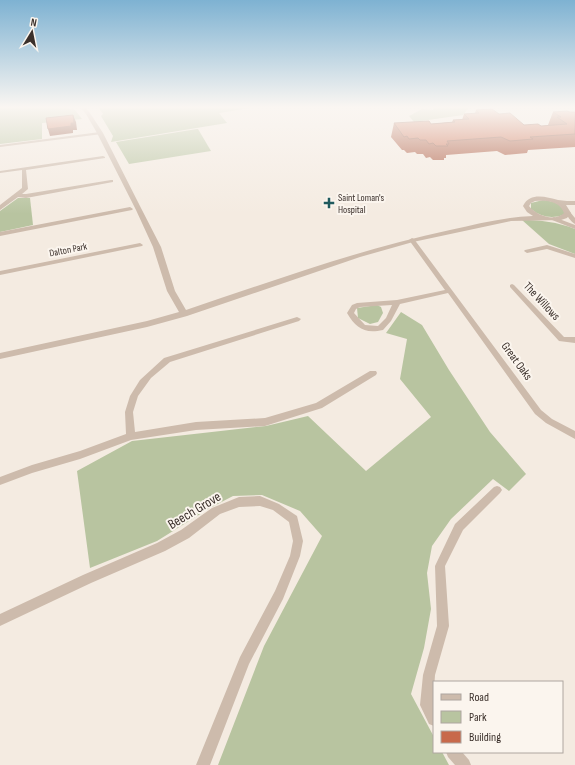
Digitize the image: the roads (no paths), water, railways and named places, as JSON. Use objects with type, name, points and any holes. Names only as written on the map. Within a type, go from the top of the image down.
[{"type":"street","points":[[0,146],[25,143]]},
{"type":"street","points":[[105,143],[157,247],[171,291],[184,314]]},
{"type":"street","points":[[0,172],[104,156]]},
{"type":"street","points":[[0,208],[25,189],[24,169]]},
{"type":"street","points":[[18,195],[26,196],[111,181]]},
{"type":"street","points":[[511,219],[523,213],[527,208],[528,202],[534,199],[547,199],[558,202],[575,203]]},
{"type":"street","points":[[558,202],[570,211],[575,222]]},
{"type":"street","points":[[527,208],[544,218]]},
{"type":"street","points":[[0,234],[130,210]]},
{"type":"street","points":[[554,219],[564,217],[570,211]]},
{"type":"street","points":[[0,356],[147,324],[184,314],[357,255],[412,240],[511,219],[554,219],[575,227]]},
{"type":"street","name":"Great Oaks","points":[[412,240],[538,412],[549,421],[575,435]]},
{"type":"street","name":"Dalton Park","points":[[0,273],[140,245]]},
{"type":"street","points":[[527,251],[547,247],[575,256]]},
{"type":"street","name":"The Willows","points":[[512,286],[562,339],[575,340]]},
{"type":"street","points":[[397,302],[389,319],[380,328],[371,329],[358,325],[350,313],[354,307],[359,305],[397,302],[449,291]]},
{"type":"street","points":[[131,436],[129,412],[136,390],[152,372],[167,360],[297,319]]},
{"type":"street","points":[[0,481],[32,469],[80,456],[131,436],[196,426],[266,422],[319,406],[373,373]]},
{"type":"street","points":[[433,717],[426,705],[429,675],[443,626],[440,566],[459,527],[497,490]]},
{"type":"street","name":"Beech Grove","points":[[0,620],[87,578],[160,547],[185,534],[216,511],[239,502],[260,501],[276,507],[293,519],[298,541],[294,556],[279,596],[244,661],[203,765]]},
{"type":"street","points":[[455,753],[464,765]]},
{"type":"place","name":"Saint Loman's Hospital","points":[[329,203]]}]
